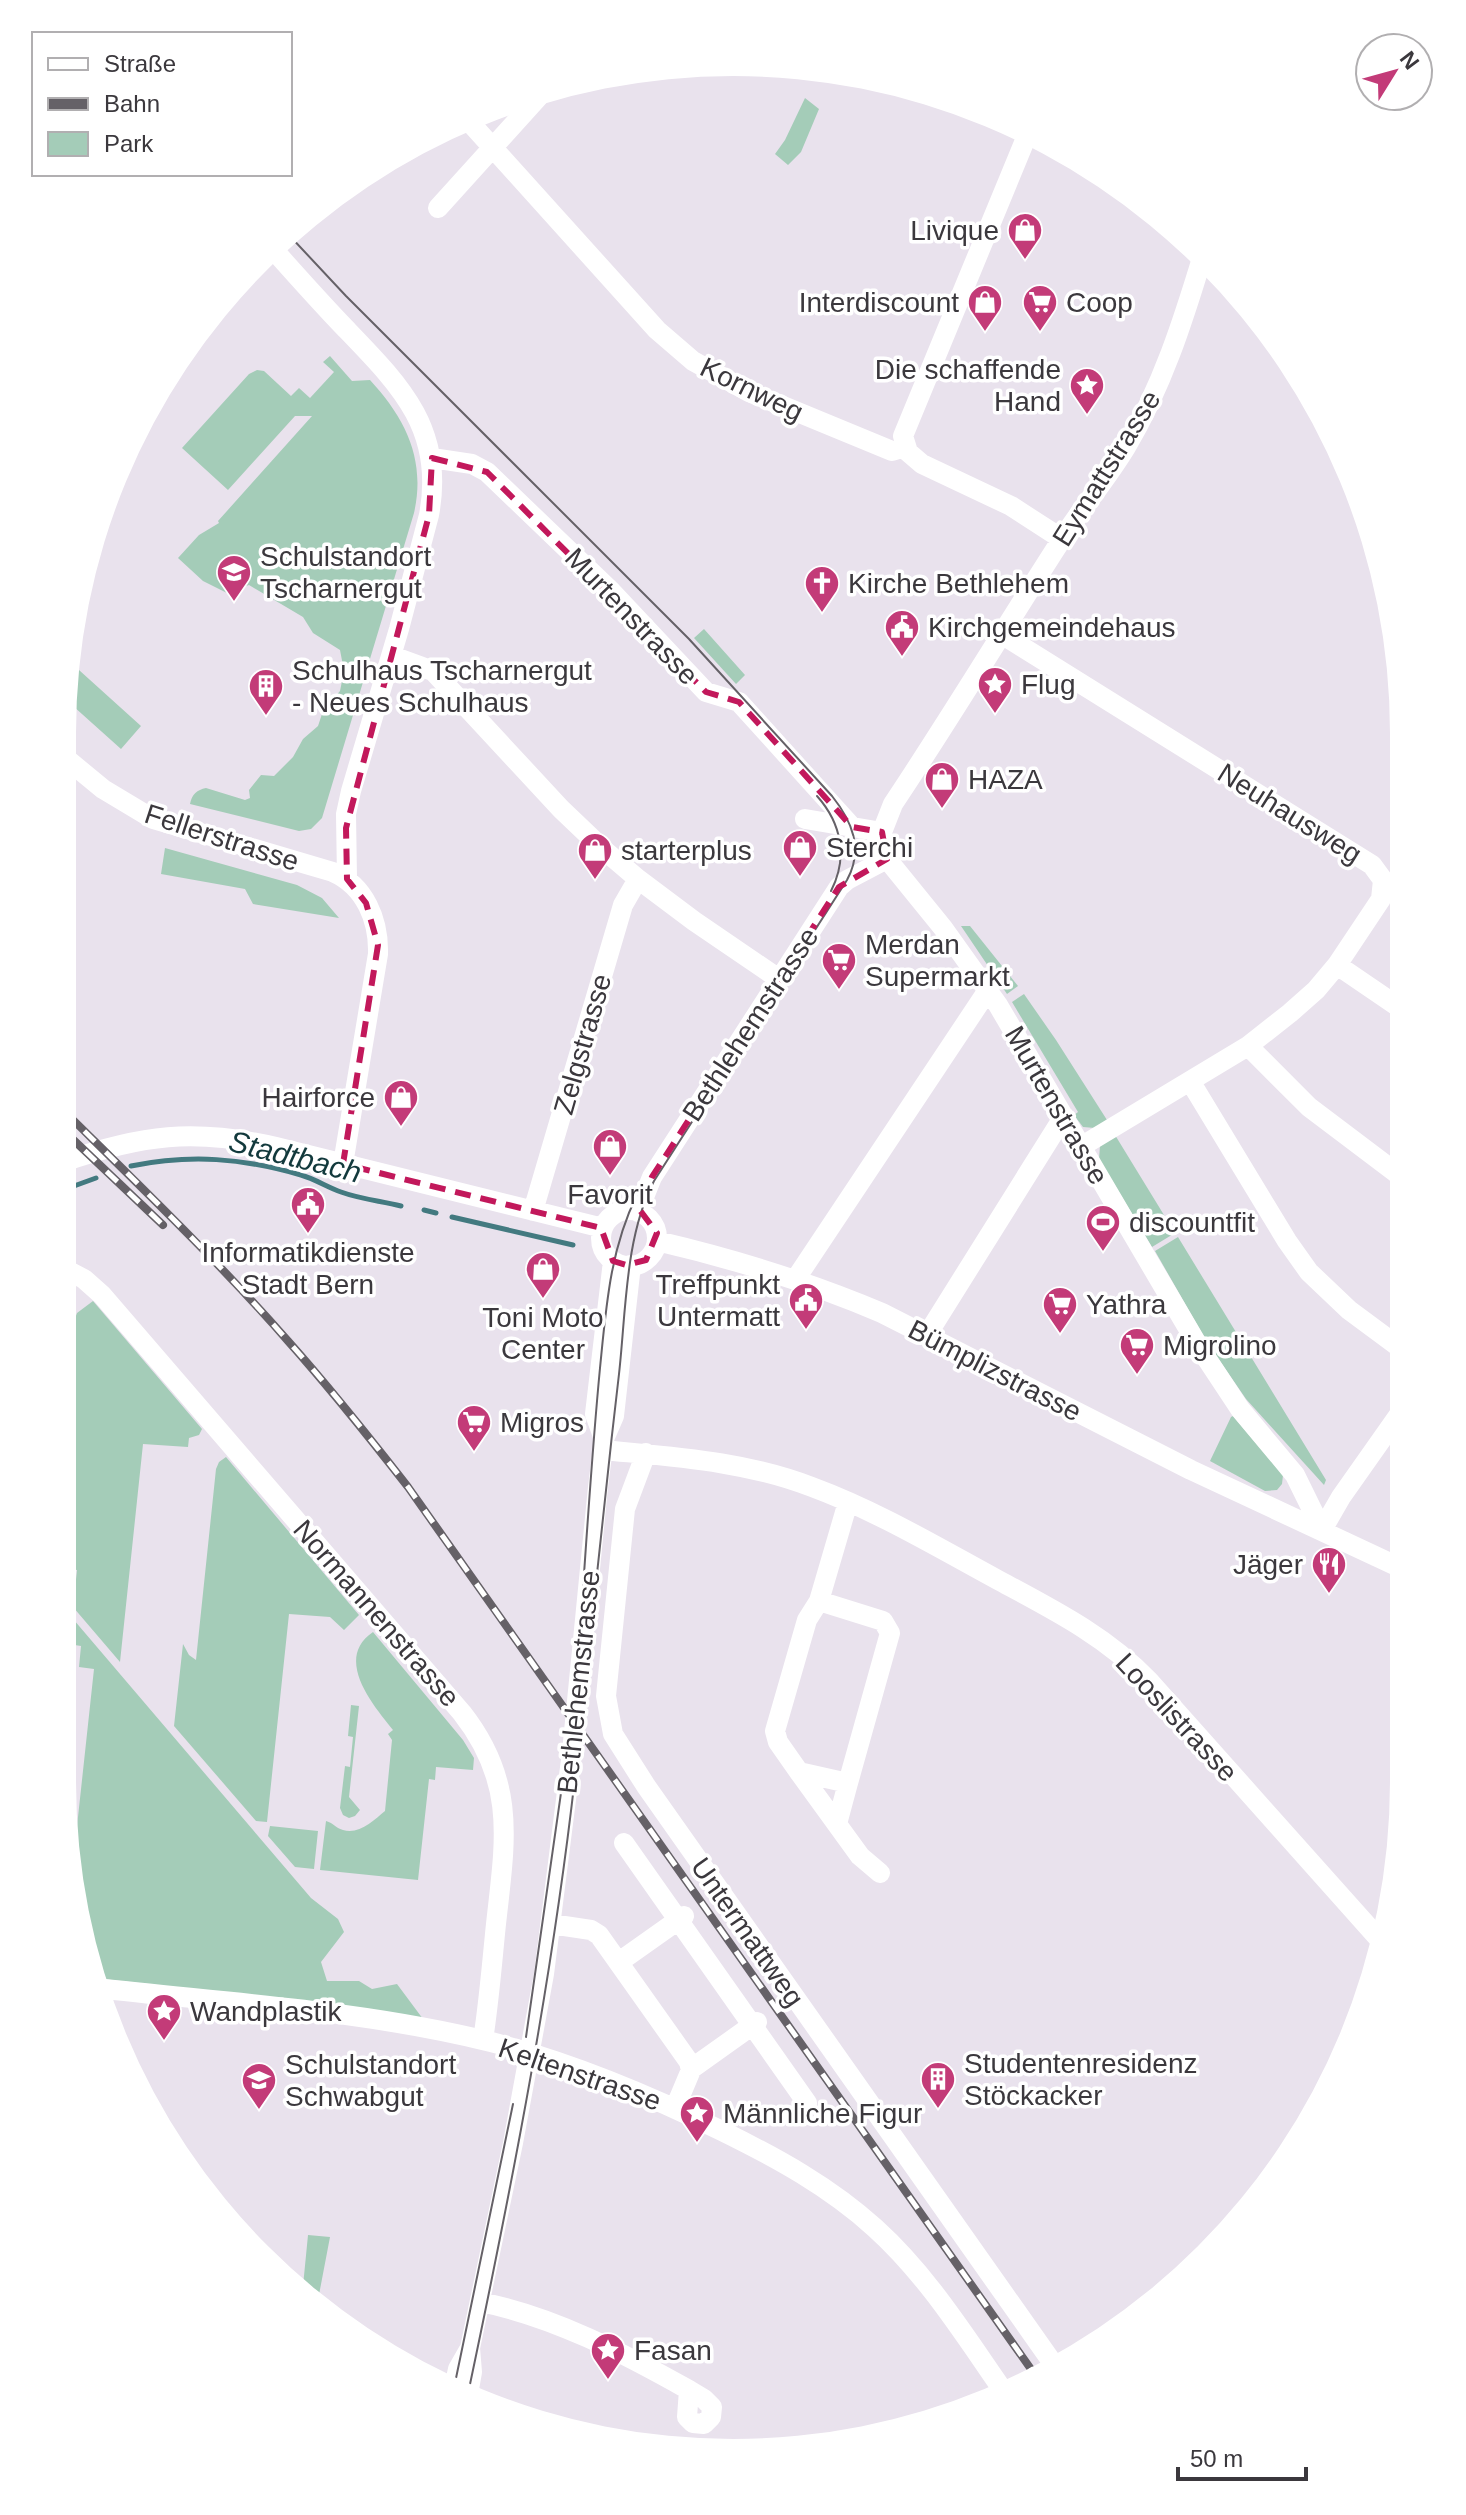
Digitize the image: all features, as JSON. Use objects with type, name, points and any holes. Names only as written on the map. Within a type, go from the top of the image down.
[{"type":"street","points":[[438,208],[527,109]]},
{"type":"street","name":"Kornweg","points":[[475,129],[657,330],[693,361],[749,392],[892,451],[905,447],[922,464],[1011,506],[1062,539]]},
{"type":"street","points":[[905,447],[903,431],[907,420],[1023,144]]},
{"type":"street","points":[[280,257],[399,385],[419,420],[432,458],[433,488],[429,515],[346,814],[347,879],[366,903],[378,945],[343,1164]]},
{"type":"street","name":"Eymattstrasse","points":[[882,832],[893,804],[1146,410],[1172,351],[1199,269]]},
{"type":"street","name":"Murtenstrasse","points":[[432,458],[472,464],[487,472],[612,592],[706,692],[739,702],[852,827]]},
{"type":"street","name":"Neuhausweg","points":[[1003,635],[1375,868],[1383,880],[1381,899],[1337,965],[1297,1008],[1248,1046],[1082,1146]]},
{"type":"street","points":[[392,656],[420,665],[438,676],[561,809],[638,879],[779,979]]},
{"type":"street","name":"Fellerstrasse","points":[[76,767],[103,789],[153,819],[333,872],[347,879]]},
{"type":"street","points":[[805,819],[882,832]]},
{"type":"street","name":"Murtenstrasse","points":[[882,832],[887,859],[988,990],[1199,1347],[1240,1409],[1295,1475],[1322,1530]]},
{"type":"street","name":"Bethlehemstrasse","points":[[638,1212],[652,1177],[839,887],[887,859]]},
{"type":"street","name":"Zelgstrasse","points":[[533,1211],[623,905],[638,879]]},
{"type":"street","points":[[1337,965],[1390,1001]]},
{"type":"street","points":[[795,1280],[988,990]]},
{"type":"street","points":[[1248,1046],[1309,1107],[1390,1168]]},
{"type":"street","points":[[1190,1081],[1309,1272],[1349,1310],[1390,1340]]},
{"type":"street","points":[[927,1335],[1064,1116]]},
{"type":"street","points":[[76,1158],[128,1141],[195,1135],[247,1140],[603,1228]]},
{"type":"street","points":[[638,1212],[654,1226],[657,1241],[646,1260],[622,1263],[602,1243],[603,1228],[617,1213],[638,1212]]},
{"type":"street","name":"Bümplizstrasse","points":[[657,1241],[737,1261],[860,1304],[1191,1470],[1322,1530]]},
{"type":"street","name":"Bethlehemstrasse","points":[[470,2384],[470,2348],[531,2053],[551,1924],[581,1672],[603,1444],[614,1416],[622,1263]]},
{"type":"street","name":"Normannenstrasse","points":[[76,1275],[102,1295],[462,1713],[484,1743],[497,1776],[505,1822],[483,2040]]},
{"type":"street","points":[[1390,1427],[1341,1497],[1322,1530],[1390,1563]]},
{"type":"street","name":"Looslistrasse","points":[[603,1444],[734,1465],[811,1486],[898,1526],[1087,1630],[1119,1652],[1149,1681],[1372,1931]]},
{"type":"street","name":"Untermattweg","points":[[646,1453],[629,1492],[620,1542],[606,1696],[613,1734],[646,1786],[1049,2358]]},
{"type":"street","points":[[848,1502],[819,1601],[807,1620],[775,1731],[778,1742],[860,1856],[880,1873]]},
{"type":"street","points":[[819,1601],[883,1621],[890,1633],[837,1824]]},
{"type":"street","points":[[799,1772],[848,1783]]},
{"type":"street","points":[[624,1843],[681,1918],[807,2103]]},
{"type":"street","points":[[619,1962],[681,1918]]},
{"type":"street","points":[[551,1924],[596,1932],[691,2069]]},
{"type":"street","name":"Keltenstrasse","points":[[110,1990],[364,2017],[483,2040],[531,2053],[675,2108],[791,2166],[832,2193],[874,2227],[928,2285],[998,2383]]},
{"type":"street","points":[[675,2108],[691,2069],[755,2024]]},
{"type":"street","points":[[480,2302],[511,2308],[588,2339],[689,2390]]},
{"type":"street","name":"Bethlehemstrasse","points":[[456,2377],[470,2348]]},
{"type":"highlighted area","points":[[432,458],[487,472],[706,692],[739,702],[852,827],[882,832],[887,859],[839,887],[652,1177],[639,1209],[657,1233],[646,1260],[626,1265],[613,1261],[601,1228],[343,1164],[378,945],[366,903],[347,879],[346,828],[429,515]]},
{"type":"green space","points":[[805,98],[819,109],[801,152],[788,165],[775,154]]},
{"type":"green space","points":[[330,356],[352,381],[370,380],[394,410],[415,458],[417,494],[414,513],[322,818],[311,829],[299,831],[190,804],[195,793],[206,788],[245,800],[250,798],[249,790],[261,775],[274,776],[293,757],[340,691],[344,671],[340,650],[313,633],[303,617],[249,585],[227,593],[203,581],[178,558],[199,535],[219,523],[312,416],[295,416],[228,490],[182,448],[249,374],[264,371],[291,396],[299,388],[310,398],[334,372],[323,362]]},
{"type":"green space","points":[[704,629],[745,675],[736,684],[694,638]]},
{"type":"green space","points":[[79,670],[141,726],[121,749],[77,709]]},
{"type":"green space","points":[[165,848],[297,885],[322,898],[339,918],[253,904],[245,889],[161,874]]},
{"type":"green space","points":[[961,926],[970,926],[1018,986],[1007,994]]},
{"type":"green space","points":[[1024,994],[1107,1120],[1095,1128],[1083,1127],[1074,1115],[1078,1112],[1012,1002]]},
{"type":"green space","points":[[1115,1135],[1175,1233],[1152,1247],[1099,1159],[1100,1146]]},
{"type":"green space","points":[[1178,1237],[1326,1480],[1324,1485],[1246,1399],[1207,1342],[1155,1251]]},
{"type":"green space","points":[[93,1301],[202,1429],[199,1435],[189,1438],[188,1447],[143,1444],[120,1662],[76,1611],[77,1313]]},
{"type":"green space","points":[[1233,1416],[1283,1475],[1282,1484],[1277,1490],[1265,1491],[1210,1461]]},
{"type":"green space","points":[[226,1457],[359,1615],[344,1630],[330,1617],[289,1614],[267,1822],[256,1821],[174,1726],[183,1644],[196,1660],[216,1469]]},
{"type":"green space","points":[[76,1622],[311,1898],[338,1919],[344,1932],[321,1962],[327,1981],[359,1981],[372,1989],[397,1984],[423,2019],[311,2002],[107,1979],[89,1910],[77,1826],[94,1669],[79,1667],[81,1646],[76,1645]]},
{"type":"green space","points":[[373,1632],[463,1740],[474,1758],[473,1770],[436,1767],[435,1780],[429,1779],[418,1880],[320,1870],[326,1821],[340,1829],[355,1830],[366,1826],[385,1811],[392,1740],[388,1734],[393,1730],[368,1696],[357,1669],[357,1655],[362,1643]]},
{"type":"green space","points":[[351,1705],[359,1706],[349,1797],[360,1810],[349,1818],[343,1815],[340,1808],[345,1766],[350,1767],[353,1737],[348,1736]]},
{"type":"green space","points":[[270,1826],[318,1831],[314,1869],[295,1867],[268,1836]]},
{"type":"green space","points":[[308,2235],[330,2237],[320,2292],[304,2279]]},
{"type":"waterway","name":"Stadtbach","points":[[131,1166],[196,1159],[258,1165],[301,1175],[348,1194],[401,1206]]},
{"type":"waterway","name":"Stadtbach","points":[[76,1185],[96,1178]]},
{"type":"waterway","name":"Stadtbach","points":[[424,1210],[436,1213]]},
{"type":"waterway","name":"Stadtbach","points":[[452,1217],[573,1245]]},
{"type":"tram line","points":[[296,243],[689,639],[832,796],[850,825],[855,846],[855,857],[847,880],[654,1181],[637,1226],[628,1275],[577,1759],[557,1917],[516,2154],[470,2384]]},
{"type":"tram line","points":[[817,796],[832,818],[840,842],[840,866],[831,891]]},
{"type":"tram line","points":[[583,1589],[607,1301],[621,1236],[637,1195]]},
{"type":"tram line","points":[[526,2037],[564,1772]]},
{"type":"tram line","points":[[456,2377],[513,2104]]},
{"type":"railway","points":[[76,1123],[261,1311],[408,1487],[1030,2368]]},
{"type":"railway","points":[[76,1142],[163,1225]]},
{"type":"place","name":"Livique","points":[[1025,261]]},
{"type":"place","name":"Interdiscount","points":[[985,333]]},
{"type":"place","name":"Coop","points":[[1040,333]]},
{"type":"place","name":"Die schaffende Hand","points":[[1087,416]]},
{"type":"place","name":"Schulstandort Tscharnergut","points":[[234,603]]},
{"type":"place","name":"Kirche Bethlehem","points":[[822,614]]},
{"type":"place","name":"Kirchgemeindehaus","points":[[902,658]]},
{"type":"place","name":"Flug","points":[[995,715]]},
{"type":"place","name":"Schulhaus Tscharnergut - Neues Schulhaus","points":[[266,717]]},
{"type":"place","name":"HAZA","points":[[942,810]]},
{"type":"place","name":"Sterchi","points":[[800,878]]},
{"type":"place","name":"starterplus","points":[[595,881]]},
{"type":"place","name":"Merdan Supermarkt","points":[[839,991]]},
{"type":"place","name":"Hairforce","points":[[401,1128]]},
{"type":"place","name":"Favorit","points":[[610,1177]]},
{"type":"place","name":"Informatikdienste Stadt Bern","points":[[308,1235]]},
{"type":"place","name":"discountfit","points":[[1103,1253]]},
{"type":"place","name":"Toni Moto Center","points":[[543,1300]]},
{"type":"place","name":"Treffpunkt Untermatt","points":[[806,1331]]},
{"type":"place","name":"Yathra","points":[[1060,1335]]},
{"type":"place","name":"Migrolino","points":[[1137,1376]]},
{"type":"place","name":"Migros","points":[[474,1453]]},
{"type":"place","name":"Jäger","points":[[1329,1595]]},
{"type":"place","name":"Wandplastik","points":[[164,2042]]},
{"type":"place","name":"Studentenresidenz Stöckacker","points":[[938,2110]]},
{"type":"place","name":"Schulstandort Schwabgut","points":[[259,2111]]},
{"type":"place","name":"Männliche Figur","points":[[697,2144]]},
{"type":"place","name":"Fasan","points":[[608,2381]]}]
